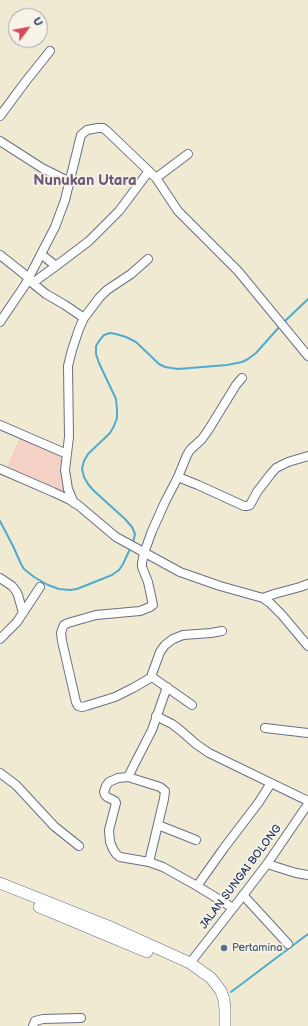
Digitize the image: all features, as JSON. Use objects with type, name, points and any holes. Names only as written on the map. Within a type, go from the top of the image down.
[{"type":"main road","points":[[0,883],[106,930],[182,966],[202,978],[208,983],[216,995],[220,1014],[219,1026]]},
{"type":"main road","points":[[0,890],[190,963],[211,978],[221,992],[224,1000],[225,1026]]},
{"type":"street","points":[[0,116],[50,51]]},
{"type":"street","points":[[0,322],[29,281],[50,238],[65,200],[81,135],[87,130],[93,128],[103,128],[156,178],[178,211],[189,223],[207,238],[238,271],[308,356]]},
{"type":"street","points":[[0,141],[42,168],[70,182]]},
{"type":"street","points":[[156,178],[188,154]]},
{"type":"street","points":[[29,281],[56,266],[84,246],[127,202],[149,171]]},
{"type":"street","points":[[42,254],[56,266]]},
{"type":"street","points":[[0,255],[46,294],[84,318]]},
{"type":"street","points":[[75,503],[70,495],[66,482],[65,470],[69,437],[69,359],[84,318],[99,298],[107,290],[131,274],[148,259]]},
{"type":"street","points":[[222,631],[183,635],[173,639],[165,645],[160,652],[152,677],[115,697],[82,707],[78,706],[62,641],[61,634],[64,624],[96,615],[140,611],[152,606],[153,603],[148,582],[142,567],[141,551],[178,477],[187,455],[206,434],[236,385],[242,378]]},
{"type":"street","points":[[0,425],[67,454]]},
{"type":"street","points":[[178,477],[247,506],[276,468],[288,462],[308,456]]},
{"type":"street","points":[[0,469],[75,503],[116,537],[166,565],[220,586],[263,598],[282,615],[308,646]]},
{"type":"street","points":[[0,578],[12,586],[16,591],[23,613]]},
{"type":"street","points":[[263,598],[308,584]]},
{"type":"street","points":[[0,639],[17,622],[40,587]]},
{"type":"street","points":[[152,677],[192,705]]},
{"type":"street","points":[[128,777],[152,730],[167,687]]},
{"type":"street","points":[[156,716],[176,727],[196,744],[209,752],[308,802]]},
{"type":"street","points":[[264,728],[308,733]]},
{"type":"street","points":[[0,773],[16,785],[54,826],[79,846]]},
{"type":"street","points":[[149,862],[165,791],[160,787],[128,777],[118,778],[109,782],[104,792],[105,795],[116,803],[109,830],[113,849],[116,854],[120,857],[149,862],[163,867],[232,908]]},
{"type":"street","points":[[197,886],[259,802],[271,783]]},
{"type":"street","name":"JALAN SUNGAI BOLONG","points":[[190,963],[267,864],[308,802]]},
{"type":"street","points":[[158,825],[196,840]]},
{"type":"street","points":[[267,864],[308,875]]},
{"type":"street","points":[[243,895],[288,944]]},
{"type":"street","points":[[33,1026],[35,1020],[81,1018]]},
{"type":"shaded area","points":[[21,435],[66,456],[69,497],[6,468]]},
{"type":"waterway","points":[[284,322],[308,299]]},
{"type":"waterway","points":[[133,543],[135,534],[132,527],[93,490],[84,477],[82,469],[88,454],[110,433],[117,418],[116,399],[96,354],[96,346],[99,341],[104,335],[110,333],[126,337],[136,342],[159,364],[165,367],[178,369],[227,365],[242,362],[248,359],[256,353],[281,325]]},
{"type":"waterway","points":[[0,521],[24,569],[34,577],[59,589],[77,589],[112,575],[119,570],[131,547]]},
{"type":"waterway","points":[[231,992],[308,934]]},
{"type":"place","name":"Pertamina","points":[[224,948]]},
{"type":"district","name":"Nunukan Utara","points":[[85,181]]}]
